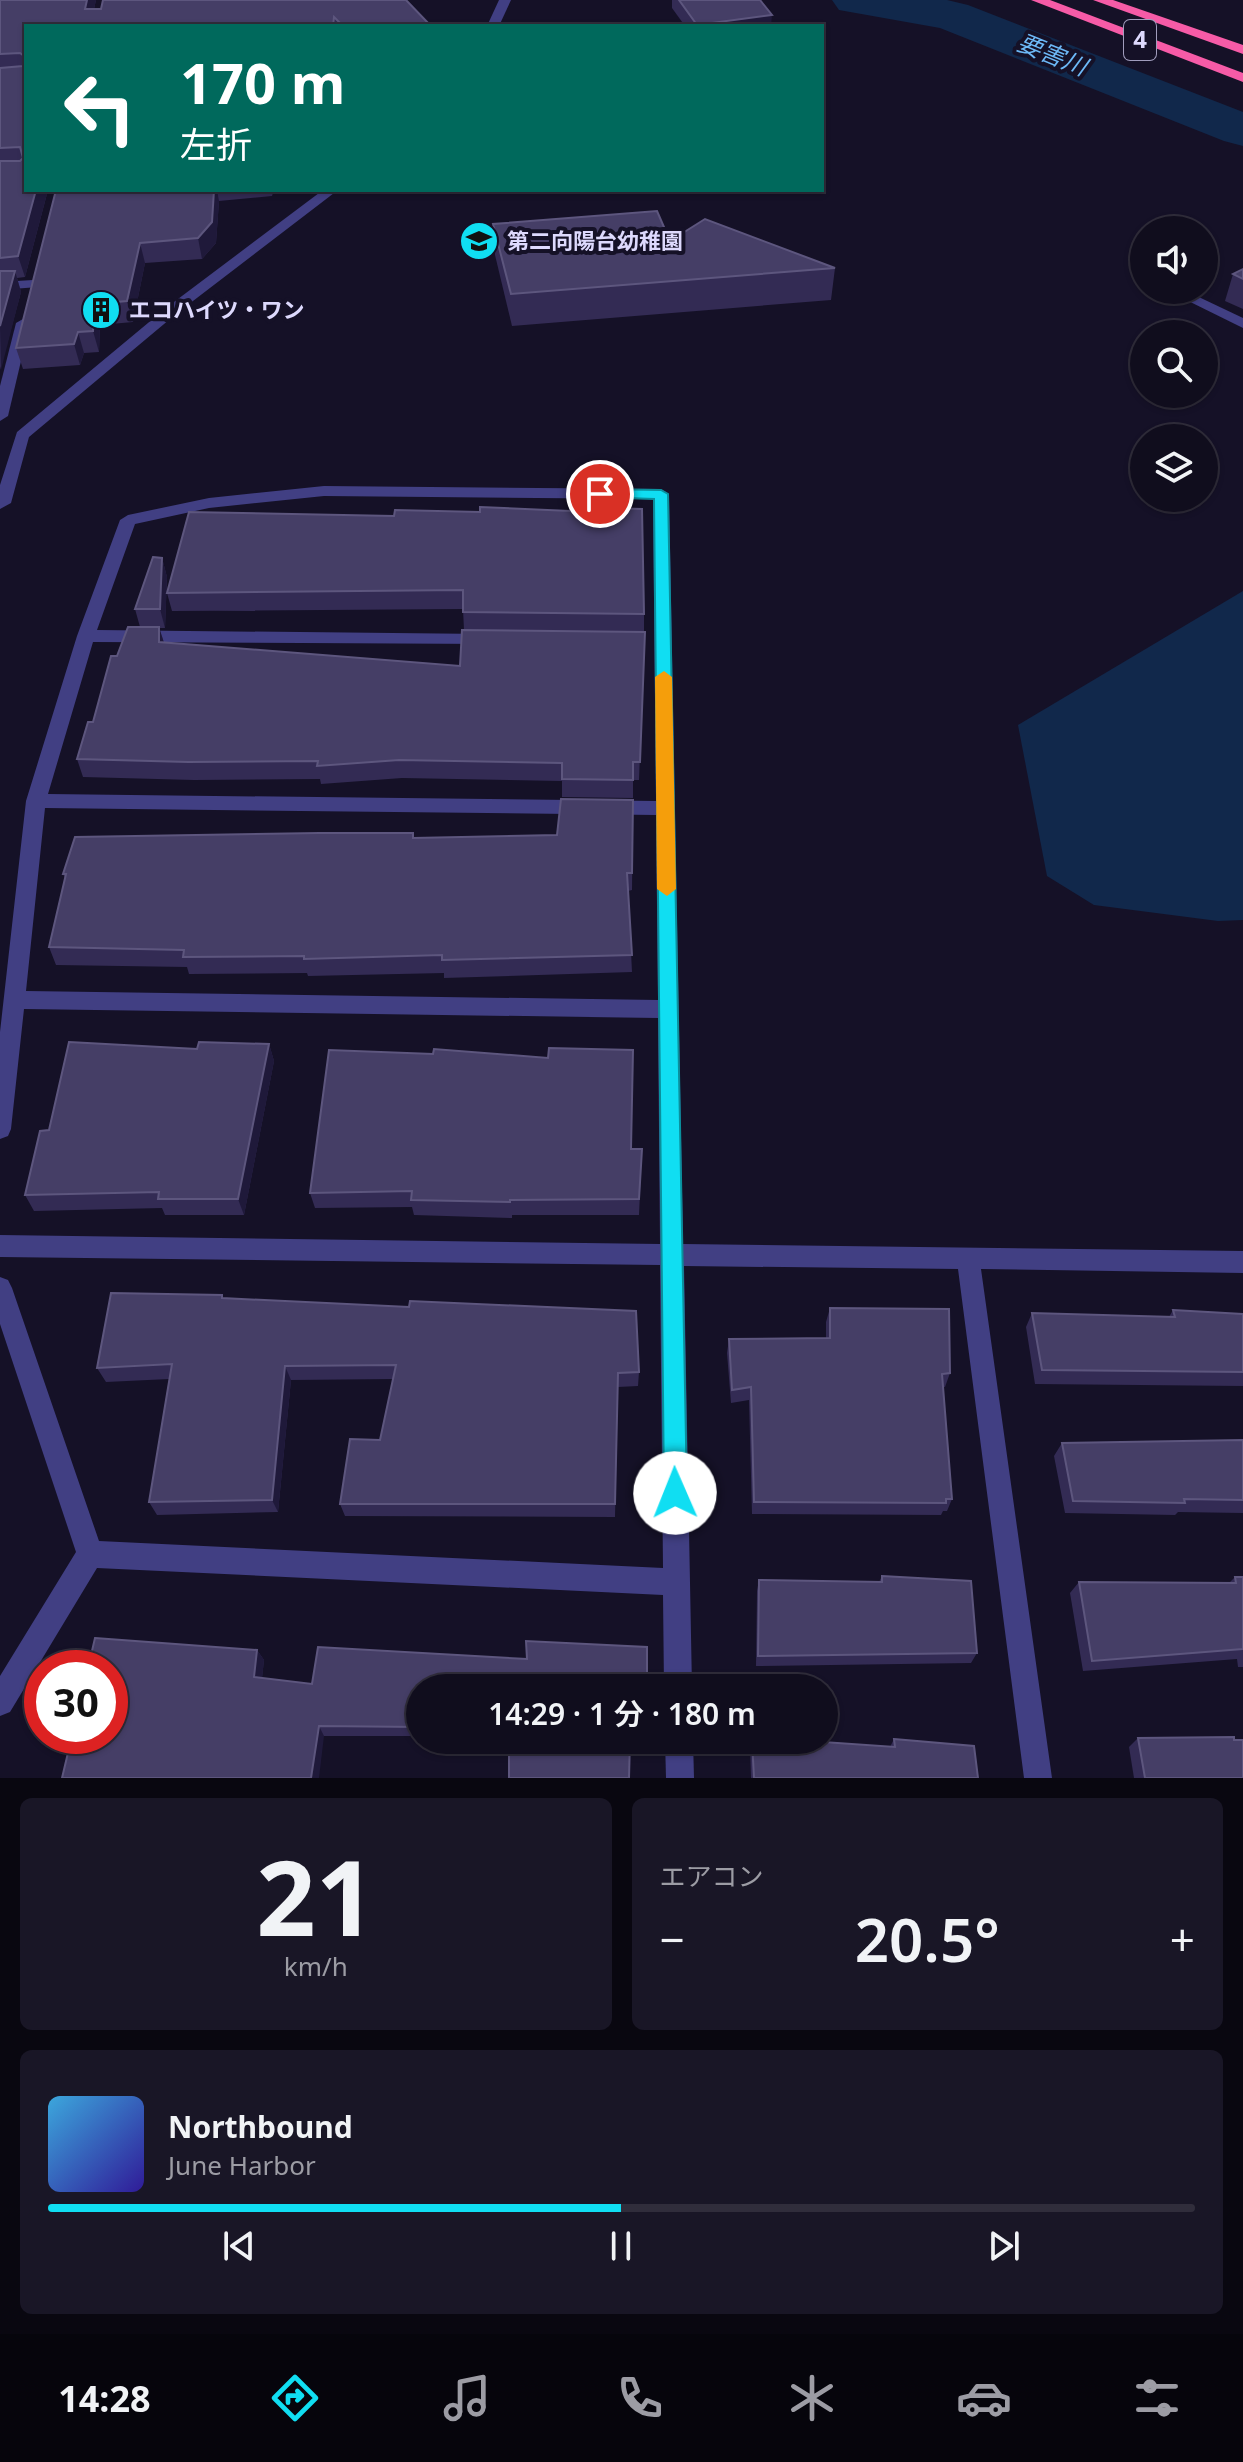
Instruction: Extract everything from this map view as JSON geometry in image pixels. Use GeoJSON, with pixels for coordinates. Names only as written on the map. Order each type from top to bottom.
{"type":"FeatureCollection","features":[{"type":"Feature","properties":{"kind":"highway","name":"4"},"geometry":{"type":"LineString","coordinates":[[1038,0],[1243,78]]}},
{"type":"Feature","properties":{"kind":"highway","name":"4"},"geometry":{"type":"LineString","coordinates":[[1100,0],[1243,50]]}},
{"type":"Feature","properties":{"kind":"street"},"geometry":{"type":"LineString","coordinates":[[494,24],[505,0]]}},
{"type":"Feature","properties":{"kind":"street"},"geometry":{"type":"LineString","coordinates":[[1,508],[22,435],[171,311],[328,192]]}},
{"type":"Feature","properties":{"kind":"street"},"geometry":{"type":"LineString","coordinates":[[0,286],[31,292],[0,416]]}},
{"type":"Feature","properties":{"kind":"street"},"geometry":{"type":"LineString","coordinates":[[1202,304],[1243,324]]}},
{"type":"Feature","properties":{"kind":"street"},"geometry":{"type":"LineString","coordinates":[[0,423],[22,435]]}},
{"type":"Feature","properties":{"kind":"street"},"geometry":{"type":"LineString","coordinates":[[0,1129],[36,801],[86,636],[128,520],[209,503],[324,491],[661,494],[655,642],[665,808],[678,1674]]}},
{"type":"Feature","properties":{"kind":"street"},"geometry":{"type":"LineString","coordinates":[[86,636],[507,640]]}},
{"type":"Feature","properties":{"kind":"street"},"geometry":{"type":"LineString","coordinates":[[36,801],[665,808]]}},
{"type":"Feature","properties":{"kind":"street"},"geometry":{"type":"LineString","coordinates":[[16,1000],[668,1009]]}},
{"type":"Feature","properties":{"kind":"street"},"geometry":{"type":"LineString","coordinates":[[0,1246],[1243,1262]]}},
{"type":"Feature","properties":{"kind":"street"},"geometry":{"type":"LineString","coordinates":[[968,1258],[1038,1778]]}},
{"type":"Feature","properties":{"kind":"street"},"geometry":{"type":"LineString","coordinates":[[0,1288],[90,1554],[0,1702]]}},
{"type":"Feature","properties":{"kind":"street"},"geometry":{"type":"LineString","coordinates":[[90,1554],[677,1582]]}},
{"type":"Feature","properties":{"kind":"street"},"geometry":{"type":"LineString","coordinates":[[679,1754],[680,1778]]}},
{"type":"Feature","properties":{"kind":"water"},"geometry":{"type":"Polygon","coordinates":[[[1243,591],[1243,920],[1218,921],[1094,905],[1047,876],[1018,725],[1243,591]]]}},
{"type":"Feature","properties":{"kind":"building"},"geometry":{"type":"Polygon","coordinates":[[[0,0],[87,0],[85,9],[101,9],[103,0],[406,0],[429,24],[341,24],[334,17],[333,24],[24,24],[24,56],[20,53],[0,54],[0,0]]]}},
{"type":"Feature","properties":{"kind":"building"},"geometry":{"type":"Polygon","coordinates":[[[679,0],[760,0],[772,15],[704,24],[696,24],[679,0]]]}},
{"type":"Feature","properties":{"kind":"building"},"geometry":{"type":"Polygon","coordinates":[[[24,56],[24,192],[35,192],[18,256],[0,258],[0,161],[20,161],[23,158],[20,147],[0,148],[0,68],[23,66],[24,56]]]}},
{"type":"Feature","properties":{"kind":"building"},"geometry":{"type":"Polygon","coordinates":[[[55,192],[214,192],[212,222],[198,238],[140,243],[127,301],[94,304],[93,331],[78,332],[74,344],[16,348],[55,192]]]}},
{"type":"Feature","properties":{"kind":"building"},"geometry":{"type":"Polygon","coordinates":[[[657,211],[670,241],[705,219],[835,268],[511,294],[493,224],[657,211]]]}},
{"type":"Feature","properties":{"kind":"building"},"geometry":{"type":"Polygon","coordinates":[[[1243,269],[1243,279],[1233,274],[1243,269]]]}},
{"type":"Feature","properties":{"kind":"building"},"geometry":{"type":"Polygon","coordinates":[[[0,271],[15,271],[0,326],[0,271]]]}},
{"type":"Feature","properties":{"kind":"building"},"geometry":{"type":"Polygon","coordinates":[[[480,507],[570,511],[570,507],[642,509],[644,614],[463,612],[463,590],[167,593],[189,512],[394,516],[395,510],[480,512],[480,507]]]}},
{"type":"Feature","properties":{"kind":"building"},"geometry":{"type":"Polygon","coordinates":[[[153,557],[162,558],[160,609],[135,609],[153,557]]]}},
{"type":"Feature","properties":{"kind":"building"},"geometry":{"type":"Polygon","coordinates":[[[128,627],[159,627],[159,642],[460,666],[462,630],[645,632],[640,762],[633,762],[633,780],[562,779],[562,763],[399,760],[317,766],[318,761],[77,759],[88,722],[93,722],[111,656],[117,656],[128,627]]]}},
{"type":"Feature","properties":{"kind":"building"},"geometry":{"type":"Polygon","coordinates":[[[561,799],[633,800],[632,873],[627,873],[632,955],[442,960],[442,955],[304,959],[304,956],[183,957],[184,950],[49,947],[66,874],[63,874],[75,837],[319,833],[413,833],[413,838],[557,835],[561,799]]]}},
{"type":"Feature","properties":{"kind":"building"},"geometry":{"type":"Polygon","coordinates":[[[69,1042],[197,1049],[199,1042],[269,1044],[238,1199],[158,1199],[159,1192],[25,1195],[40,1131],[49,1130],[69,1042]]]}},
{"type":"Feature","properties":{"kind":"building"},"geometry":{"type":"Polygon","coordinates":[[[549,1048],[633,1050],[631,1149],[642,1149],[639,1199],[510,1202],[411,1200],[412,1191],[310,1193],[329,1050],[433,1054],[434,1049],[548,1058],[549,1048]]]}},
{"type":"Feature","properties":{"kind":"building"},"geometry":{"type":"Polygon","coordinates":[[[111,1293],[222,1295],[222,1298],[409,1307],[410,1301],[636,1311],[639,1372],[618,1373],[615,1504],[340,1504],[350,1439],[380,1440],[396,1365],[285,1366],[272,1500],[149,1502],[172,1364],[97,1368],[111,1293]]]}},
{"type":"Feature","properties":{"kind":"building"},"geometry":{"type":"Polygon","coordinates":[[[830,1308],[949,1309],[950,1373],[942,1374],[952,1499],[946,1499],[946,1503],[754,1502],[751,1387],[732,1390],[729,1339],[830,1338],[830,1308]]]}},
{"type":"Feature","properties":{"kind":"building"},"geometry":{"type":"Polygon","coordinates":[[[1173,1310],[1243,1314],[1243,1372],[1042,1370],[1032,1313],[1175,1317],[1173,1310]]]}},
{"type":"Feature","properties":{"kind":"building"},"geometry":{"type":"Polygon","coordinates":[[[1243,1440],[1243,1500],[1184,1499],[1185,1503],[1073,1501],[1062,1443],[1243,1440]]]}},
{"type":"Feature","properties":{"kind":"building"},"geometry":{"type":"Polygon","coordinates":[[[882,1576],[971,1581],[977,1653],[758,1656],[759,1580],[882,1582],[882,1576]]]}},
{"type":"Feature","properties":{"kind":"building"},"geometry":{"type":"Polygon","coordinates":[[[1235,1577],[1243,1577],[1243,1649],[1092,1661],[1079,1582],[1236,1583],[1235,1577]]]}},
{"type":"Feature","properties":{"kind":"building"},"geometry":{"type":"Polygon","coordinates":[[[95,1638],[257,1650],[254,1677],[312,1684],[318,1647],[527,1659],[526,1641],[647,1647],[647,1674],[406,1674],[406,1727],[319,1726],[311,1778],[62,1778],[68,1754],[128,1754],[128,1650],[92,1650],[95,1638]]]}},
{"type":"Feature","properties":{"kind":"building"},"geometry":{"type":"Polygon","coordinates":[[[1234,1737],[1234,1740],[1243,1740],[1243,1778],[1145,1778],[1138,1738],[1234,1737]]]}},
{"type":"Feature","properties":{"kind":"building"},"geometry":{"type":"Polygon","coordinates":[[[894,1739],[974,1746],[978,1778],[754,1778],[753,1754],[838,1754],[838,1743],[895,1747],[894,1739]]]}},
{"type":"Feature","properties":{"kind":"building"},"geometry":{"type":"Polygon","coordinates":[[[509,1754],[630,1754],[629,1778],[509,1778],[509,1754]]]}},
{"type":"Feature","properties":{"kind":"waterway","name":"要害川"},"geometry":{"type":"LineString","coordinates":[[856,0],[951,15],[1243,130]]}},
{"type":"Feature","properties":{"kind":"slow traffic"},"geometry":{"type":"LineString","coordinates":[[664,677],[667,889]]}},
{"type":"Feature","properties":{"kind":"place","name":"第二向陽台幼稚園"},"geometry":{"type":"Point","coordinates":[479,241]}},
{"type":"Feature","properties":{"kind":"place","name":"エコハイツ・ワン"},"geometry":{"type":"Point","coordinates":[101,310]}},
{"type":"Feature","properties":{"kind":"route"},"geometry":{"type":"LineString","coordinates":[[600,494],[661,494],[675,1493]]}}]}
